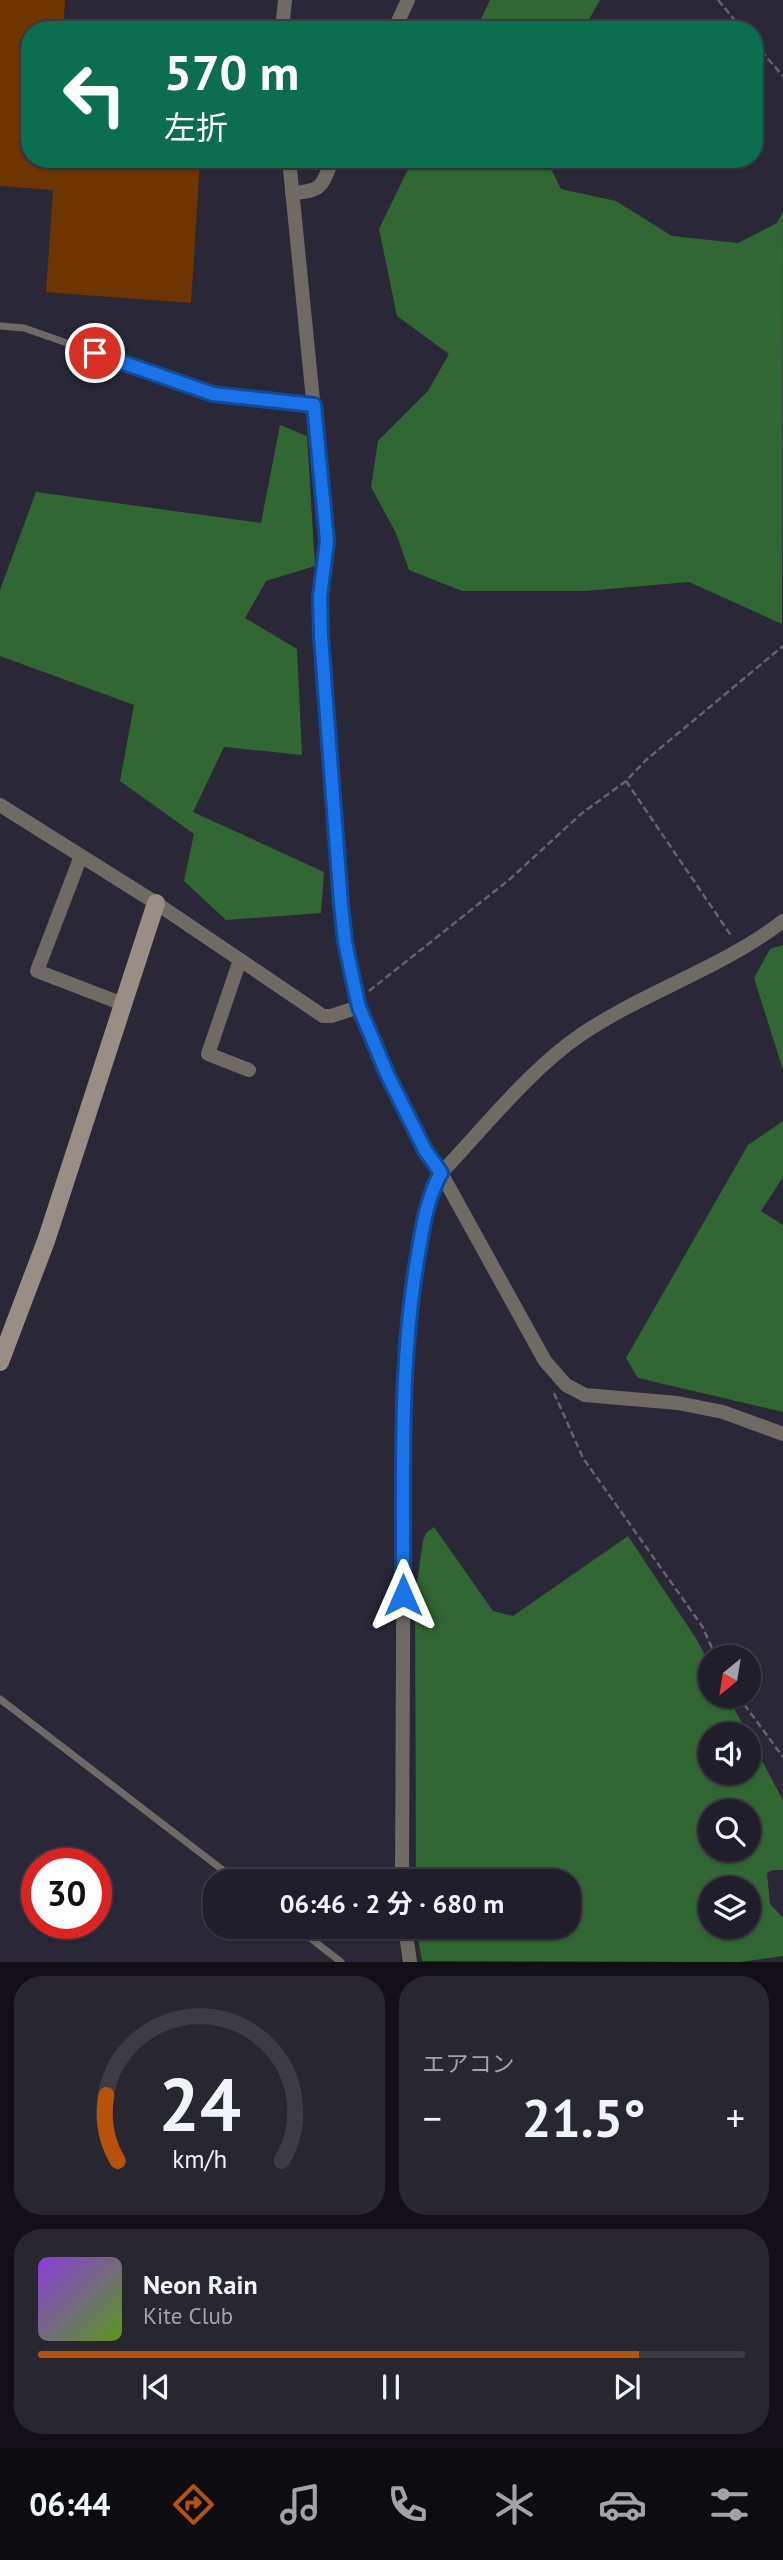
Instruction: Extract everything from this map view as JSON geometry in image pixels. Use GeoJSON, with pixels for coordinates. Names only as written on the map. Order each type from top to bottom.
{"type":"FeatureCollection","features":[{"type":"Feature","properties":{"kind":"street"},"geometry":{"type":"LineString","coordinates":[[283,21],[285,0]]}},
{"type":"Feature","properties":{"kind":"street"},"geometry":{"type":"LineString","coordinates":[[398,21],[408,0]]}},
{"type":"Feature","properties":{"kind":"street"},"geometry":{"type":"LineString","coordinates":[[290,168],[327,541],[320,597],[321,636],[344,931],[358,1003],[410,1121],[545,1361],[566,1385],[586,1395],[678,1403],[723,1412],[783,1434]]}},
{"type":"Feature","properties":{"kind":"street"},"geometry":{"type":"LineString","coordinates":[[292,193],[314,191],[322,184],[329,168]]}},
{"type":"Feature","properties":{"kind":"street"},"geometry":{"type":"LineString","coordinates":[[0,806],[156,903],[323,1016],[358,1003]]}},
{"type":"Feature","properties":{"kind":"street"},"geometry":{"type":"LineString","coordinates":[[81,856],[37,971],[123,1004]]}},
{"type":"Feature","properties":{"kind":"street"},"geometry":{"type":"LineString","coordinates":[[0,1362],[46,1241],[156,903]]}},
{"type":"Feature","properties":{"kind":"street"},"geometry":{"type":"LineString","coordinates":[[401,1869],[407,1354],[411,1301],[420,1242],[436,1182],[441,1173],[534,1074],[580,1035],[740,948],[783,921]]}},
{"type":"Feature","properties":{"kind":"street"},"geometry":{"type":"LineString","coordinates":[[240,960],[208,1054],[249,1070]]}},
{"type":"Feature","properties":{"kind":"street"},"geometry":{"type":"LineString","coordinates":[[407,1939],[410,1962]]}},
{"type":"Feature","properties":{"kind":"lane"},"geometry":{"type":"LineString","coordinates":[[0,326],[24,328],[213,394],[314,405]]}},
{"type":"Feature","properties":{"kind":"lane"},"geometry":{"type":"LineString","coordinates":[[0,1699],[221,1869]]}},
{"type":"Feature","properties":{"kind":"lane"},"geometry":{"type":"LineString","coordinates":[[311,1939],[341,1962]]}},
{"type":"Feature","properties":{"kind":"path"},"geometry":{"type":"LineString","coordinates":[[718,0],[736,21]]}},
{"type":"Feature","properties":{"kind":"path"},"geometry":{"type":"LineString","coordinates":[[763,53],[783,76]]}},
{"type":"Feature","properties":{"kind":"path"},"geometry":{"type":"LineString","coordinates":[[358,1003],[368,992],[510,879],[581,814],[625,781],[646,760],[783,646]]}},
{"type":"Feature","properties":{"kind":"path"},"geometry":{"type":"LineString","coordinates":[[625,781],[740,948]]}},
{"type":"Feature","properties":{"kind":"path"},"geometry":{"type":"LineString","coordinates":[[552,1369],[553,1392],[583,1458],[702,1626],[711,1645]]}},
{"type":"Feature","properties":{"kind":"path"},"geometry":{"type":"LineString","coordinates":[[747,1708],[783,1757]]}},
{"type":"Feature","properties":{"kind":"green space"},"geometry":{"type":"Polygon","coordinates":[[[490,0],[600,0],[588,21],[480,21],[490,0]]]}},
{"type":"Feature","properties":{"kind":"green space"},"geometry":{"type":"Polygon","coordinates":[[[409,168],[550,168],[561,189],[616,201],[672,236],[738,243],[777,223],[783,212],[782,624],[689,582],[585,591],[462,591],[409,570],[396,533],[371,487],[378,441],[428,391],[449,354],[397,316],[379,229],[409,168]]]}},
{"type":"Feature","properties":{"kind":"green space"},"geometry":{"type":"Polygon","coordinates":[[[280,425],[307,436],[315,566],[266,581],[245,618],[297,649],[302,755],[224,747],[193,812],[324,872],[321,913],[226,920],[184,881],[194,834],[120,781],[134,705],[0,656],[0,590],[36,492],[261,523],[280,425]]]}},
{"type":"Feature","properties":{"kind":"green space"},"geometry":{"type":"Polygon","coordinates":[[[783,945],[783,1070],[754,978],[770,949],[783,945]]]}},
{"type":"Feature","properties":{"kind":"green space"},"geometry":{"type":"Polygon","coordinates":[[[783,1121],[783,1177],[761,1211],[783,1225],[783,1412],[638,1378],[626,1358],[748,1145],[783,1121]]]}},
{"type":"Feature","properties":{"kind":"green space"},"geometry":{"type":"Polygon","coordinates":[[[434,1527],[493,1611],[513,1616],[628,1536],[700,1645],[698,1708],[734,1708],[741,1722],[698,1722],[698,1785],[761,1785],[761,1759],[783,1800],[783,1870],[767,1873],[770,1904],[783,1918],[783,1956],[740,1962],[422,1961],[418,1939],[581,1939],[581,1869],[416,1869],[415,1597],[426,1533],[434,1527]]]}},
{"type":"Feature","properties":{"kind":"building"},"geometry":{"type":"Polygon","coordinates":[[[0,0],[65,0],[64,21],[21,21],[21,168],[199,168],[191,303],[46,292],[53,190],[0,186],[0,0]]]}},
{"type":"Feature","properties":{"kind":"route"},"geometry":{"type":"LineString","coordinates":[[95,353],[213,394],[314,405],[327,541],[327,558],[320,597],[321,636],[345,942],[359,1007],[369,1032],[410,1121],[441,1173],[422,1229],[411,1301],[404,1424],[403,1595]]}}]}
